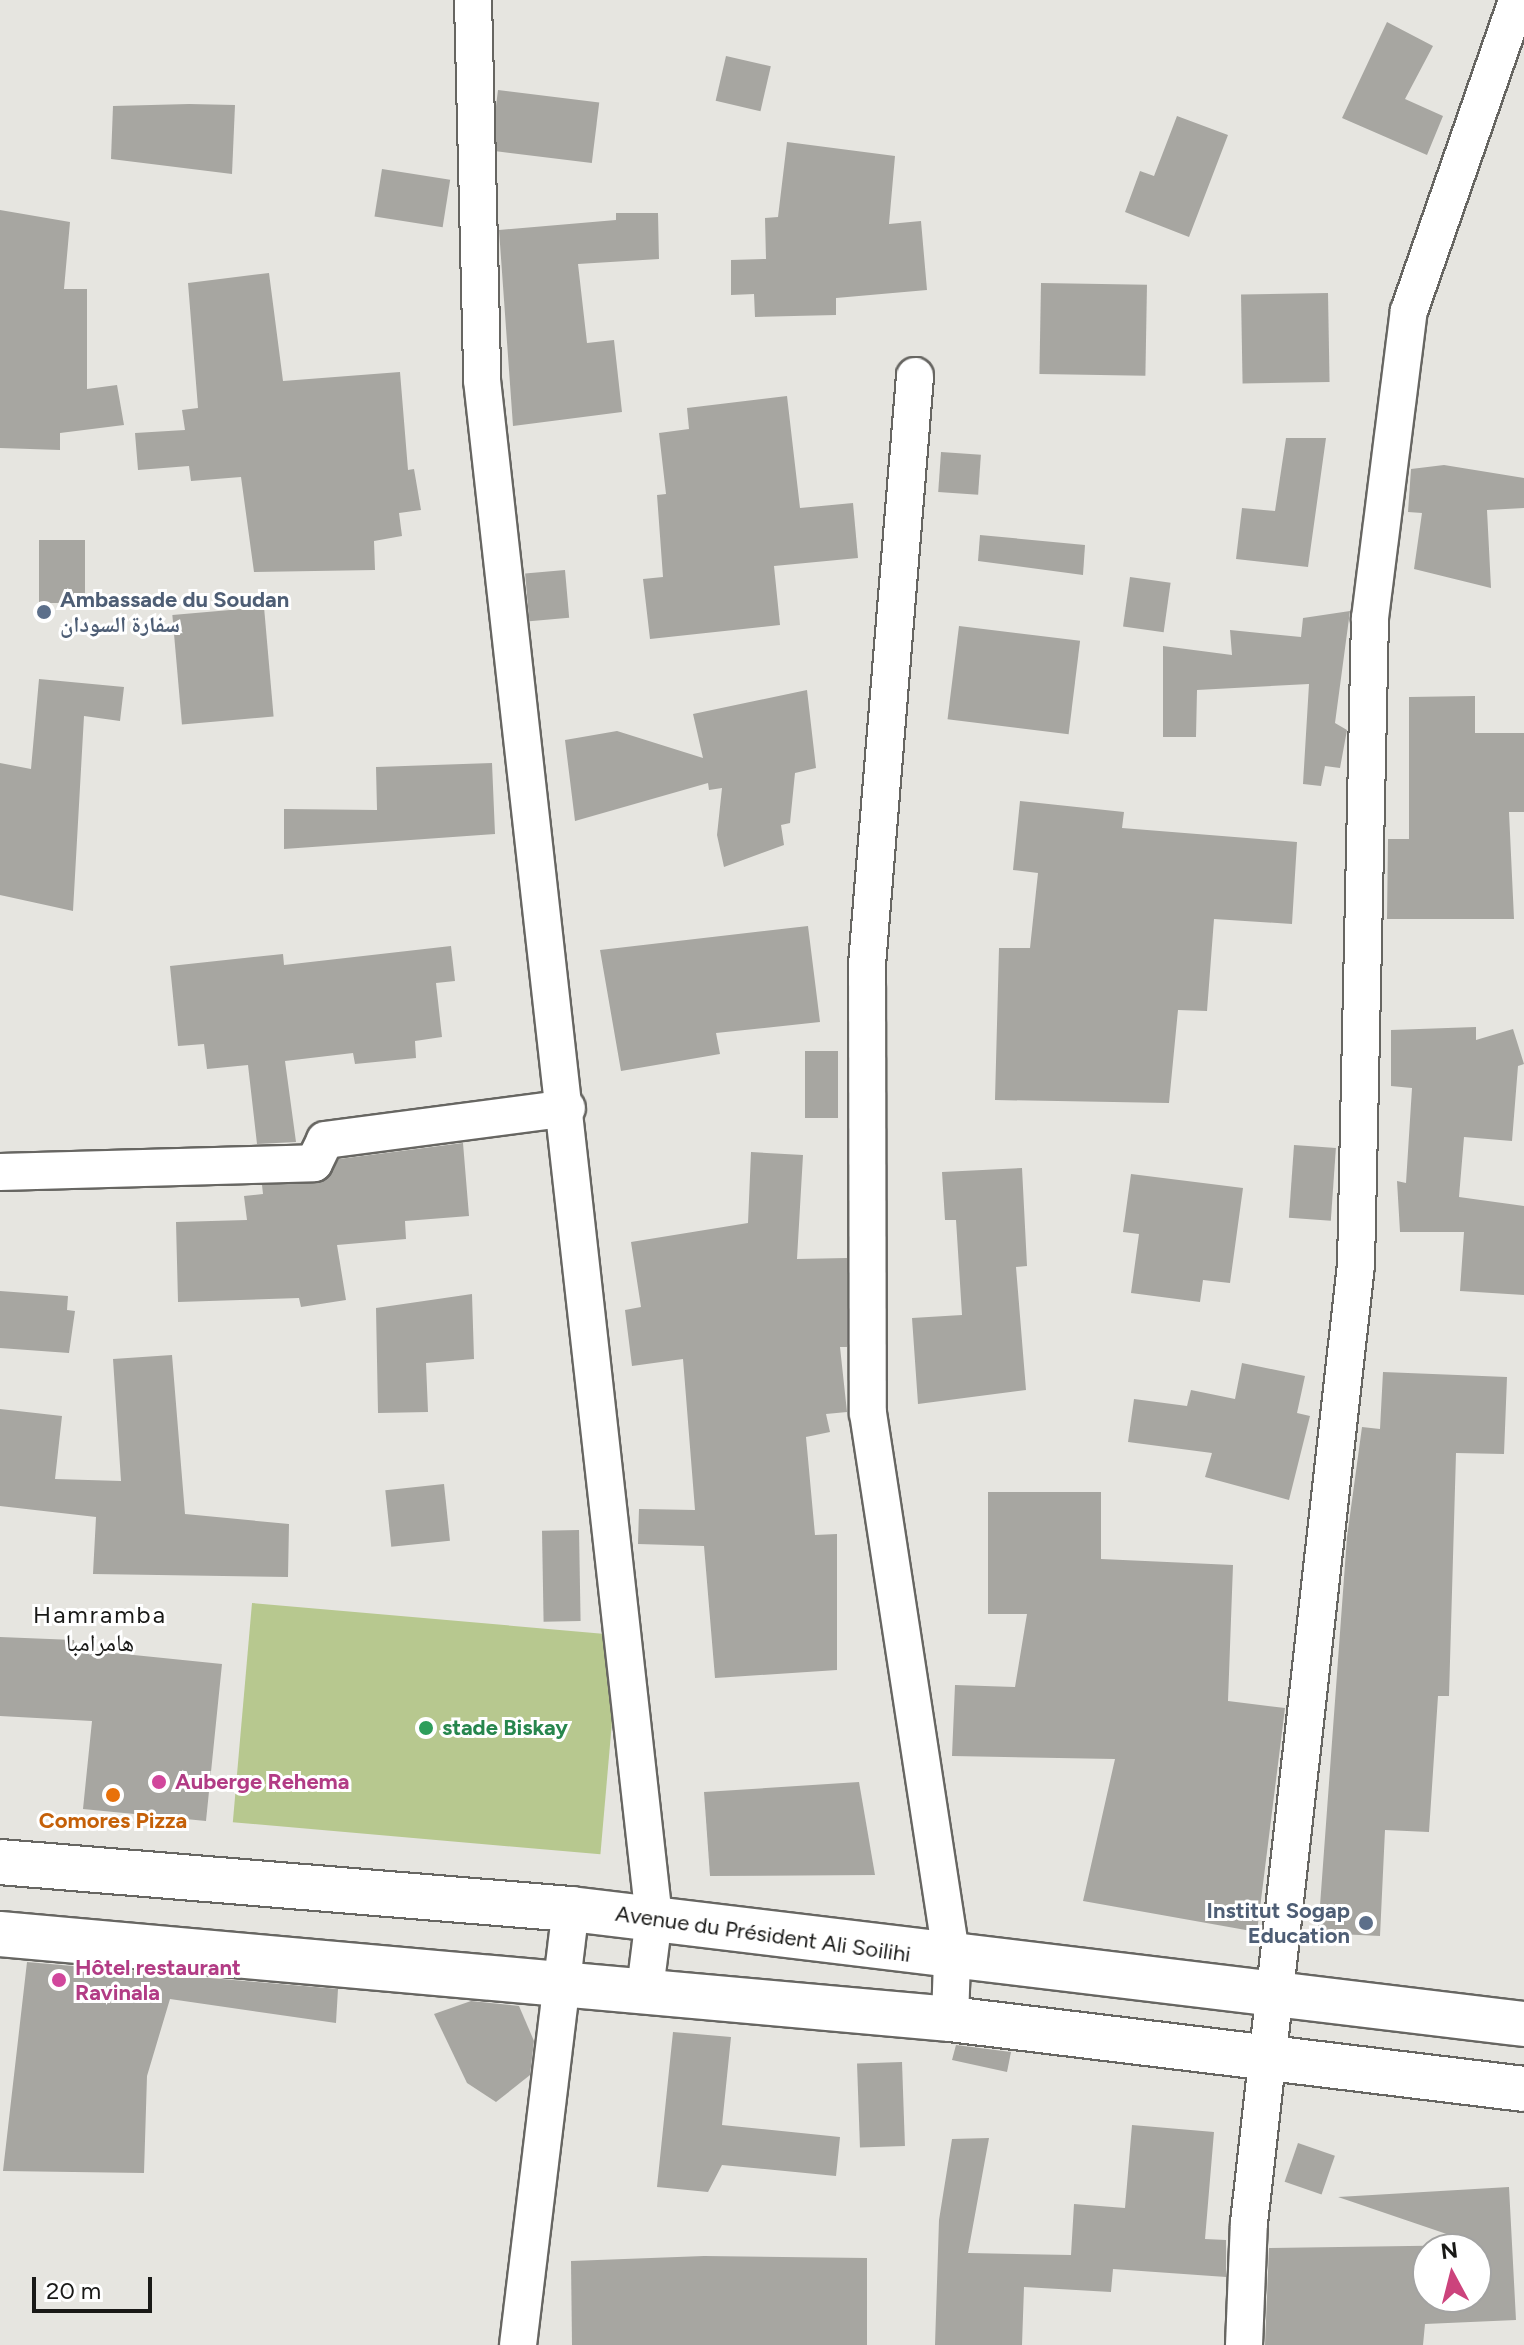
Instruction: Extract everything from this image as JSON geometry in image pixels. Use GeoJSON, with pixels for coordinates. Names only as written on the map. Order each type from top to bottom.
{"type":"FeatureCollection","features":[{"type":"Feature","properties":{"kind":"street"},"geometry":{"type":"LineString","coordinates":[[473,0],[482,380],[567,1108],[654,1918],[645,1989]]}},
{"type":"Feature","properties":{"kind":"street"},"geometry":{"type":"LineString","coordinates":[[1244,2345],[1249,2223],[1356,1265],[1372,603],[1409,311],[1517,0]]}},
{"type":"Feature","properties":{"kind":"street"},"geometry":{"type":"LineString","coordinates":[[915,376],[867,965],[868,1413],[952,1960],[950,2019]]}},
{"type":"Feature","properties":{"kind":"street"},"geometry":{"type":"LineString","coordinates":[[0,1172],[314,1163],[325,1140],[567,1108]]}},
{"type":"Feature","properties":{"kind":"street","name":"Avenue du Président Ali Soilihi"},"geometry":{"type":"LineString","coordinates":[[0,1862],[571,1909],[952,1960],[1524,2024]]}},
{"type":"Feature","properties":{"kind":"street"},"geometry":{"type":"LineString","coordinates":[[518,2345],[559,1982],[571,1909]]}},
{"type":"Feature","properties":{"kind":"street"},"geometry":{"type":"LineString","coordinates":[[0,1934],[645,1989],[950,2019],[1524,2089]]}},
{"type":"Feature","properties":{"kind":"green space","name":"stade Biskay"},"geometry":{"type":"Polygon","coordinates":[[[252,1603],[620,1635],[600,1854],[233,1822],[252,1603]]]}},
{"type":"Feature","properties":{"kind":"building"},"geometry":{"type":"Polygon","coordinates":[[[1387,22],[1433,46],[1405,99],[1443,116],[1427,155],[1342,118],[1387,22]]]}},
{"type":"Feature","properties":{"kind":"building"},"geometry":{"type":"Polygon","coordinates":[[[726,56],[771,66],[760,111],[716,101],[726,56]]]}},
{"type":"Feature","properties":{"kind":"building"},"geometry":{"type":"Polygon","coordinates":[[[498,90],[599,102],[592,163],[491,151],[498,90]]]}},
{"type":"Feature","properties":{"kind":"building"},"geometry":{"type":"Polygon","coordinates":[[[235,105],[232,174],[111,159],[113,106],[235,105]]]}},
{"type":"Feature","properties":{"kind":"building"},"geometry":{"type":"Polygon","coordinates":[[[1177,116],[1228,135],[1189,237],[1125,212],[1140,171],[1154,176],[1177,116]]]}},
{"type":"Feature","properties":{"kind":"building"},"geometry":{"type":"Polygon","coordinates":[[[787,142],[895,156],[889,224],[921,221],[927,290],[836,298],[836,315],[755,317],[754,294],[731,295],[731,260],[766,259],[765,218],[778,217],[787,142]]]}},
{"type":"Feature","properties":{"kind":"building"},"geometry":{"type":"Polygon","coordinates":[[[382,169],[450,180],[443,227],[374,216],[382,169]]]}},
{"type":"Feature","properties":{"kind":"building"},"geometry":{"type":"Polygon","coordinates":[[[0,210],[70,222],[64,289],[87,289],[87,389],[117,385],[124,425],[60,433],[60,450],[0,448],[0,210]]]}},
{"type":"Feature","properties":{"kind":"building"},"geometry":{"type":"Polygon","coordinates":[[[616,213],[658,213],[659,259],[578,264],[587,343],[614,340],[622,412],[513,426],[499,230],[616,220],[616,213]]]}},
{"type":"Feature","properties":{"kind":"building"},"geometry":{"type":"Polygon","coordinates":[[[269,273],[283,381],[400,372],[408,470],[414,469],[421,510],[399,513],[402,536],[374,541],[375,570],[254,572],[241,477],[191,481],[189,466],[138,470],[135,433],[185,430],[182,410],[198,408],[188,283],[269,273]]]}},
{"type":"Feature","properties":{"kind":"building"},"geometry":{"type":"Polygon","coordinates":[[[1041,283],[1147,285],[1145,376],[1039,374],[1041,283]]]}},
{"type":"Feature","properties":{"kind":"building"},"geometry":{"type":"Polygon","coordinates":[[[1328,293],[1330,382],[1243,384],[1241,295],[1328,293]]]}},
{"type":"Feature","properties":{"kind":"building"},"geometry":{"type":"Polygon","coordinates":[[[787,396],[800,508],[853,503],[858,558],[774,566],[780,625],[650,639],[643,579],[663,577],[657,495],[666,494],[659,433],[689,429],[687,408],[787,396]]]}},
{"type":"Feature","properties":{"kind":"building"},"geometry":{"type":"Polygon","coordinates":[[[1286,438],[1326,438],[1308,567],[1236,559],[1242,508],[1275,511],[1286,438]]]}},
{"type":"Feature","properties":{"kind":"building"},"geometry":{"type":"Polygon","coordinates":[[[941,452],[981,455],[978,495],[938,492],[941,452]]]}},
{"type":"Feature","properties":{"kind":"building"},"geometry":{"type":"Polygon","coordinates":[[[1444,465],[1524,478],[1524,508],[1487,510],[1491,588],[1414,569],[1422,513],[1408,512],[1411,469],[1444,465]]]}},
{"type":"Feature","properties":{"kind":"building"},"geometry":{"type":"Polygon","coordinates":[[[980,535],[1085,545],[1083,575],[978,561],[980,535]]]}},
{"type":"Feature","properties":{"kind":"building"},"geometry":{"type":"Polygon","coordinates":[[[39,540],[85,540],[85,603],[39,603],[39,540]]]}},
{"type":"Feature","properties":{"kind":"building"},"geometry":{"type":"Polygon","coordinates":[[[565,570],[569,618],[529,621],[525,573],[565,570]]]}},
{"type":"Feature","properties":{"kind":"building"},"geometry":{"type":"Polygon","coordinates":[[[1130,577],[1171,583],[1164,632],[1123,627],[1130,577]]]}},
{"type":"Feature","properties":{"kind":"building"},"geometry":{"type":"Polygon","coordinates":[[[264,607],[274,717],[182,725],[172,615],[264,607]]]}},
{"type":"Feature","properties":{"kind":"building"},"geometry":{"type":"Polygon","coordinates":[[[1350,611],[1335,723],[1347,730],[1340,768],[1325,766],[1321,786],[1303,784],[1309,684],[1197,690],[1196,737],[1163,737],[1163,646],[1232,655],[1230,630],[1301,637],[1303,618],[1350,611]]]}},
{"type":"Feature","properties":{"kind":"building"},"geometry":{"type":"Polygon","coordinates":[[[959,626],[1080,641],[1069,734],[948,719],[959,626]]]}},
{"type":"Feature","properties":{"kind":"building"},"geometry":{"type":"Polygon","coordinates":[[[39,679],[124,687],[120,721],[84,716],[73,911],[0,895],[0,763],[31,769],[39,679]]]}},
{"type":"Feature","properties":{"kind":"building"},"geometry":{"type":"Polygon","coordinates":[[[807,690],[816,768],[795,773],[790,823],[781,825],[784,845],[724,867],[717,835],[722,788],[709,790],[708,783],[575,821],[565,740],[617,731],[703,758],[693,714],[807,690]]]}},
{"type":"Feature","properties":{"kind":"building"},"geometry":{"type":"Polygon","coordinates":[[[1475,696],[1475,733],[1524,733],[1524,812],[1509,812],[1514,919],[1387,919],[1388,839],[1409,839],[1409,697],[1475,696]]]}},
{"type":"Feature","properties":{"kind":"building"},"geometry":{"type":"Polygon","coordinates":[[[492,763],[495,834],[284,849],[284,809],[377,810],[376,767],[492,763]]]}},
{"type":"Feature","properties":{"kind":"building"},"geometry":{"type":"Polygon","coordinates":[[[1020,801],[1124,812],[1122,828],[1297,842],[1292,924],[1214,919],[1207,1011],[1178,1010],[1169,1103],[995,1100],[999,948],[1030,948],[1038,873],[1013,870],[1020,801]]]}},
{"type":"Feature","properties":{"kind":"building"},"geometry":{"type":"Polygon","coordinates":[[[808,926],[820,1022],[716,1033],[720,1054],[621,1071],[600,950],[808,926]]]}},
{"type":"Feature","properties":{"kind":"building"},"geometry":{"type":"Polygon","coordinates":[[[451,946],[455,981],[436,983],[442,1037],[415,1041],[416,1058],[355,1064],[353,1053],[285,1061],[296,1142],[257,1144],[248,1065],[207,1069],[204,1044],[178,1046],[170,966],[283,954],[284,965],[451,946]]]}},
{"type":"Feature","properties":{"kind":"building"},"geometry":{"type":"Polygon","coordinates":[[[1476,1027],[1476,1040],[1513,1029],[1524,1064],[1518,1066],[1512,1141],[1464,1137],[1459,1197],[1524,1206],[1524,1295],[1460,1291],[1464,1232],[1400,1232],[1397,1181],[1406,1183],[1412,1088],[1391,1086],[1391,1030],[1476,1027]]]}},
{"type":"Feature","properties":{"kind":"building"},"geometry":{"type":"Polygon","coordinates":[[[805,1051],[838,1051],[838,1118],[805,1118],[805,1051]]]}},
{"type":"Feature","properties":{"kind":"building"},"geometry":{"type":"Polygon","coordinates":[[[463,1143],[469,1216],[405,1221],[406,1239],[337,1245],[346,1300],[301,1307],[299,1298],[178,1302],[176,1222],[247,1220],[244,1196],[263,1194],[262,1185],[325,1181],[339,1159],[463,1143]]]}},
{"type":"Feature","properties":{"kind":"building"},"geometry":{"type":"Polygon","coordinates":[[[1294,1145],[1336,1148],[1331,1221],[1289,1218],[1294,1145]]]}},
{"type":"Feature","properties":{"kind":"building"},"geometry":{"type":"Polygon","coordinates":[[[751,1152],[803,1155],[797,1259],[847,1258],[847,1347],[840,1347],[847,1412],[826,1414],[830,1432],[806,1437],[815,1535],[837,1534],[837,1670],[715,1678],[704,1546],[638,1544],[639,1509],[695,1510],[683,1359],[632,1366],[625,1310],[641,1307],[631,1242],[748,1223],[751,1152]]]}},
{"type":"Feature","properties":{"kind":"building"},"geometry":{"type":"Polygon","coordinates":[[[1022,1168],[1027,1266],[1016,1267],[1026,1390],[918,1404],[912,1318],[962,1315],[956,1220],[945,1220],[942,1172],[1022,1168]]]}},
{"type":"Feature","properties":{"kind":"building"},"geometry":{"type":"Polygon","coordinates":[[[1131,1174],[1243,1188],[1230,1283],[1203,1280],[1200,1302],[1131,1293],[1139,1234],[1123,1232],[1131,1174]]]}},
{"type":"Feature","properties":{"kind":"building"},"geometry":{"type":"Polygon","coordinates":[[[0,1291],[68,1296],[67,1310],[75,1311],[69,1353],[0,1348],[0,1291]]]}},
{"type":"Feature","properties":{"kind":"building"},"geometry":{"type":"Polygon","coordinates":[[[472,1294],[474,1359],[426,1363],[428,1412],[378,1413],[376,1308],[472,1294]]]}},
{"type":"Feature","properties":{"kind":"building"},"geometry":{"type":"Polygon","coordinates":[[[172,1355],[185,1514],[289,1524],[288,1577],[93,1574],[96,1517],[0,1506],[0,1409],[62,1416],[55,1479],[121,1481],[113,1359],[172,1355]]]}},
{"type":"Feature","properties":{"kind":"building"},"geometry":{"type":"Polygon","coordinates":[[[1242,1363],[1305,1376],[1297,1413],[1310,1416],[1289,1500],[1205,1477],[1212,1453],[1128,1442],[1134,1399],[1187,1406],[1191,1390],[1235,1399],[1242,1363]]]}},
{"type":"Feature","properties":{"kind":"building"},"geometry":{"type":"Polygon","coordinates":[[[1383,1372],[1507,1377],[1504,1454],[1456,1453],[1449,1696],[1438,1696],[1429,1832],[1385,1830],[1380,1936],[1318,1933],[1347,1537],[1362,1427],[1380,1429],[1383,1372]]]}},
{"type":"Feature","properties":{"kind":"building"},"geometry":{"type":"Polygon","coordinates":[[[444,1484],[450,1541],[391,1547],[385,1490],[444,1484]]]}},
{"type":"Feature","properties":{"kind":"building"},"geometry":{"type":"Polygon","coordinates":[[[988,1492],[1101,1492],[1101,1559],[1233,1565],[1228,1701],[1285,1708],[1257,1932],[1083,1901],[1115,1759],[952,1756],[955,1685],[1015,1687],[1027,1614],[988,1614],[988,1492]]]}},
{"type":"Feature","properties":{"kind":"building"},"geometry":{"type":"Polygon","coordinates":[[[579,1530],[581,1621],[544,1622],[542,1531],[579,1530]]]}},
{"type":"Feature","properties":{"kind":"building"},"geometry":{"type":"Polygon","coordinates":[[[0,1637],[74,1640],[75,1649],[222,1664],[206,1821],[83,1809],[92,1721],[0,1716],[0,1637]]]}},
{"type":"Feature","properties":{"kind":"building"},"geometry":{"type":"Polygon","coordinates":[[[859,1782],[875,1875],[710,1876],[704,1792],[859,1782]]]}},
{"type":"Feature","properties":{"kind":"building"},"geometry":{"type":"Polygon","coordinates":[[[27,1962],[338,1989],[336,2023],[170,1999],[147,2076],[144,2173],[3,2171],[27,1962]]]}},
{"type":"Feature","properties":{"kind":"building"},"geometry":{"type":"Polygon","coordinates":[[[471,2001],[519,2006],[534,2041],[530,2075],[496,2102],[467,2083],[434,2014],[471,2001]]]}},
{"type":"Feature","properties":{"kind":"building"},"geometry":{"type":"Polygon","coordinates":[[[673,2032],[731,2037],[722,2125],[840,2137],[836,2176],[722,2165],[708,2192],[657,2187],[673,2032]]]}},
{"type":"Feature","properties":{"kind":"building"},"geometry":{"type":"Polygon","coordinates":[[[956,2045],[1011,2052],[1007,2072],[952,2060],[956,2045]]]}},
{"type":"Feature","properties":{"kind":"building"},"geometry":{"type":"Polygon","coordinates":[[[902,2062],[905,2146],[860,2148],[857,2064],[902,2062]]]}},
{"type":"Feature","properties":{"kind":"building"},"geometry":{"type":"Polygon","coordinates":[[[1132,2125],[1214,2132],[1205,2239],[1226,2240],[1226,2277],[1113,2269],[1111,2292],[1024,2287],[1022,2345],[935,2345],[939,2220],[952,2139],[989,2138],[968,2253],[1071,2255],[1074,2204],[1125,2208],[1132,2125]]]}},
{"type":"Feature","properties":{"kind":"building"},"geometry":{"type":"Polygon","coordinates":[[[1298,2143],[1335,2156],[1322,2194],[1285,2182],[1298,2143]]]}},
{"type":"Feature","properties":{"kind":"building"},"geometry":{"type":"Polygon","coordinates":[[[1509,2187],[1516,2320],[1425,2324],[1423,2345],[1265,2345],[1269,2248],[1412,2246],[1412,2313],[1492,2313],[1492,2233],[1444,2233],[1338,2197],[1509,2187]]]}},
{"type":"Feature","properties":{"kind":"building"},"geometry":{"type":"Polygon","coordinates":[[[704,2256],[867,2258],[867,2345],[572,2345],[571,2261],[704,2256]]]}},
{"type":"Feature","properties":{"kind":"place","name":"Ambassade du Soudan سفارة السودان"},"geometry":{"type":"Point","coordinates":[44,612]}},
{"type":"Feature","properties":{"kind":"place","name":"stade Biskay"},"geometry":{"type":"Point","coordinates":[426,1728]}},
{"type":"Feature","properties":{"kind":"place","name":"Auberge Rehema"},"geometry":{"type":"Point","coordinates":[159,1782]}},
{"type":"Feature","properties":{"kind":"place","name":"Comores Pizza"},"geometry":{"type":"Point","coordinates":[113,1795]}},
{"type":"Feature","properties":{"kind":"place","name":"Institut Sogap Education"},"geometry":{"type":"Point","coordinates":[1366,1923]}},
{"type":"Feature","properties":{"kind":"place","name":"Hôtel restaurant Ravinala"},"geometry":{"type":"Point","coordinates":[59,1980]}},
{"type":"Feature","properties":{"kind":"district","name":"Hamramba هامرامبا"},"geometry":{"type":"Point","coordinates":[100,1629]}}]}
